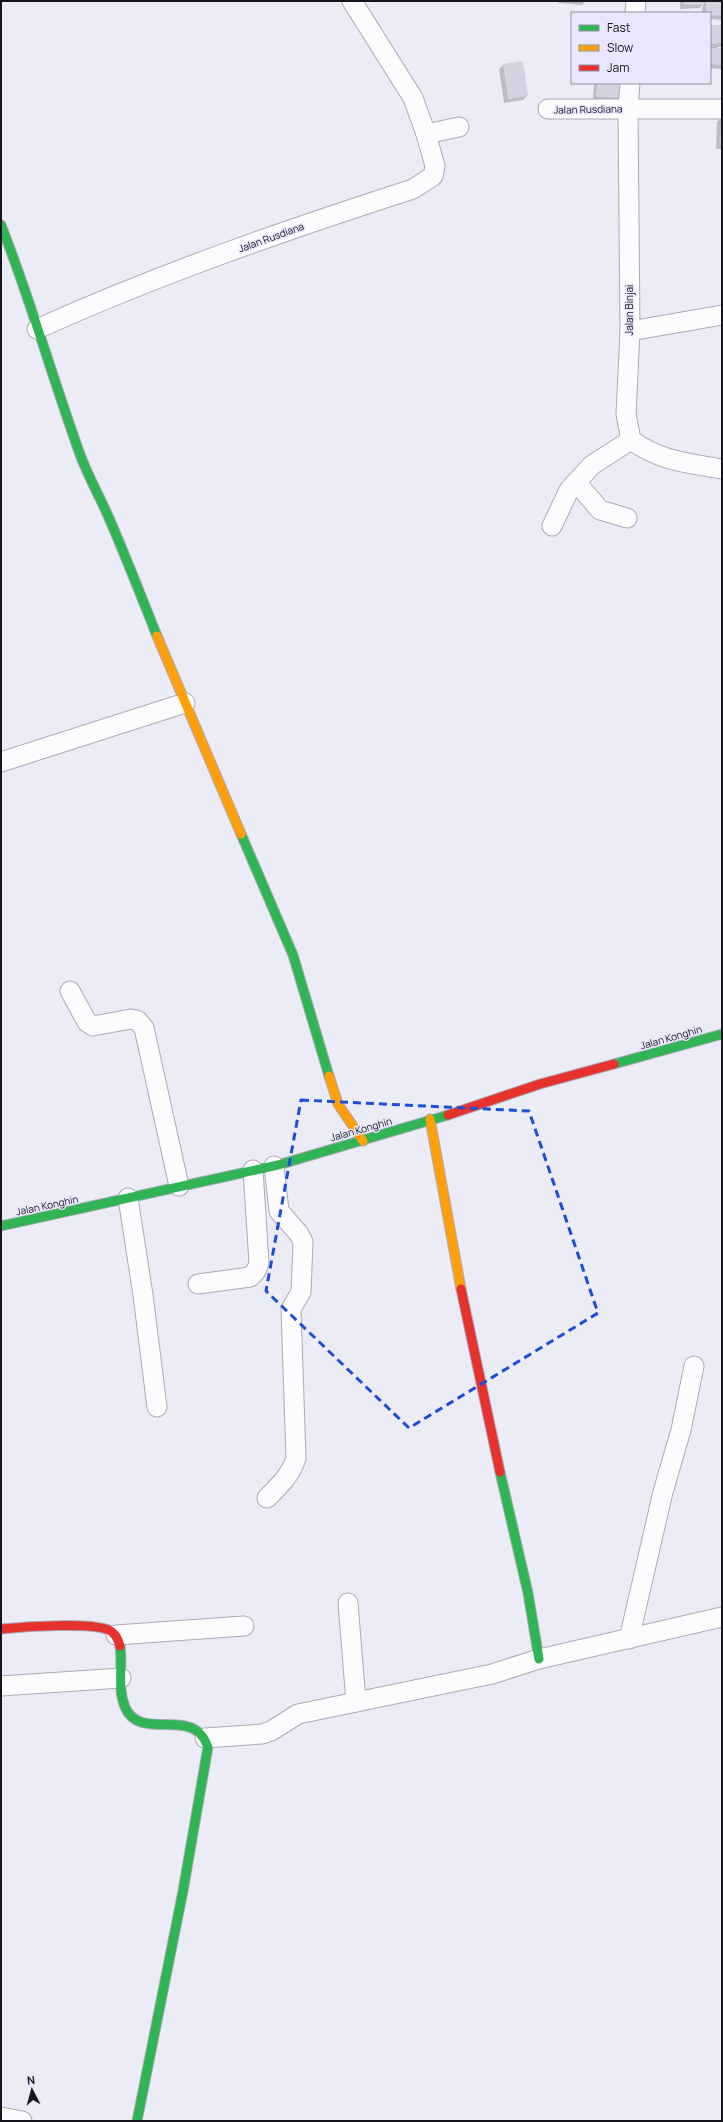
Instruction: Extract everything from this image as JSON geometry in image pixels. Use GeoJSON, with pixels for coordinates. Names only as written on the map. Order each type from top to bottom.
{"type":"FeatureCollection","features":[{"type":"Feature","properties":{"kind":"street","name":"Jalan Rusdiana"},"geometry":{"type":"LineString","coordinates":[[37,329],[140,286],[248,245],[413,189],[433,176],[435,166],[426,134],[413,98],[352,1]]}},
{"type":"Feature","properties":{"kind":"street"},"geometry":{"type":"LineString","coordinates":[[635,12],[636,1]]}},
{"type":"Feature","properties":{"kind":"street","name":"Jalan Binjai"},"geometry":{"type":"LineString","coordinates":[[630,84],[628,108],[630,331],[626,414],[631,440]]}},
{"type":"Feature","properties":{"kind":"street","name":"Jalan Rusdiana"},"geometry":{"type":"LineString","coordinates":[[548,109],[722,109]]}},
{"type":"Feature","properties":{"kind":"street"},"geometry":{"type":"LineString","coordinates":[[426,134],[459,127]]}},
{"type":"Feature","properties":{"kind":"street"},"geometry":{"type":"LineString","coordinates":[[1,225],[22,278],[37,329],[49,358],[61,399],[82,459],[109,517],[185,703],[292,955],[338,1104],[363,1141]]}},
{"type":"Feature","properties":{"kind":"street"},"geometry":{"type":"LineString","coordinates":[[630,331],[722,315]]}},
{"type":"Feature","properties":{"kind":"street"},"geometry":{"type":"LineString","coordinates":[[552,526],[569,490],[576,482],[592,465],[631,440],[646,450],[667,459],[722,469]]}},
{"type":"Feature","properties":{"kind":"street"},"geometry":{"type":"LineString","coordinates":[[576,482],[600,510],[627,518]]}},
{"type":"Feature","properties":{"kind":"street"},"geometry":{"type":"LineString","coordinates":[[1,762],[185,703]]}},
{"type":"Feature","properties":{"kind":"street"},"geometry":{"type":"LineString","coordinates":[[70,991],[87,1022],[93,1026],[131,1019],[137,1020],[144,1028],[180,1186]]}},
{"type":"Feature","properties":{"kind":"street","name":"Jalan Konghin"},"geometry":{"type":"LineString","coordinates":[[1,1226],[274,1166],[319,1151],[363,1141],[430,1119],[481,1105],[540,1084],[722,1034]]}},
{"type":"Feature","properties":{"kind":"street"},"geometry":{"type":"LineString","coordinates":[[430,1119],[448,1226],[474,1355],[526,1586],[539,1659]]}},
{"type":"Feature","properties":{"kind":"street"},"geometry":{"type":"LineString","coordinates":[[267,1498],[285,1480],[296,1458],[290,1309],[301,1292],[303,1280],[303,1242],[299,1234],[279,1211],[274,1166]]}},
{"type":"Feature","properties":{"kind":"street"},"geometry":{"type":"LineString","coordinates":[[198,1284],[250,1277],[256,1272],[259,1263],[253,1170]]}},
{"type":"Feature","properties":{"kind":"street"},"geometry":{"type":"LineString","coordinates":[[128,1198],[143,1295],[157,1407]]}},
{"type":"Feature","properties":{"kind":"street"},"geometry":{"type":"LineString","coordinates":[[629,1639],[664,1492],[681,1430],[694,1366]]}},
{"type":"Feature","properties":{"kind":"street"},"geometry":{"type":"LineString","coordinates":[[348,1603],[356,1702]]}},
{"type":"Feature","properties":{"kind":"street"},"geometry":{"type":"LineString","coordinates":[[205,1738],[262,1734],[271,1731],[298,1714],[492,1674],[539,1659],[722,1617]]}},
{"type":"Feature","properties":{"kind":"street"},"geometry":{"type":"LineString","coordinates":[[1,1629],[54,1625],[91,1626],[107,1630],[116,1635],[244,1626]]}},
{"type":"Feature","properties":{"kind":"street"},"geometry":{"type":"LineString","coordinates":[[116,1635],[119,1641],[122,1701],[125,1710],[134,1719],[193,1729],[200,1732],[205,1738],[208,1747],[183,1891],[137,2121]]}},
{"type":"Feature","properties":{"kind":"street"},"geometry":{"type":"LineString","coordinates":[[1,1686],[121,1678]]}},
{"type":"Feature","properties":{"kind":"street"},"geometry":{"type":"LineString","coordinates":[[1,2117],[22,2121]]}},
{"type":"Feature","properties":{"kind":"highlighted area"},"geometry":{"type":"Polygon","coordinates":[[[301,1100],[529,1111],[598,1313],[409,1428],[266,1291],[301,1100]]]}},
{"type":"Feature","properties":{"kind":"building"},"geometry":{"type":"Polygon","coordinates":[[[684,1],[704,1],[704,5],[684,5],[684,1]]]}},
{"type":"Feature","properties":{"kind":"building"},"geometry":{"type":"Polygon","coordinates":[[[706,1],[722,1],[722,16],[711,15],[711,12],[706,12],[706,1]]]}},
{"type":"Feature","properties":{"kind":"building"},"geometry":{"type":"Polygon","coordinates":[[[711,25],[722,25],[722,43],[711,44],[711,25]]]}},
{"type":"Feature","properties":{"kind":"building"},"geometry":{"type":"Polygon","coordinates":[[[711,48],[722,48],[722,65],[711,64],[711,48]]]}},
{"type":"Feature","properties":{"kind":"building"},"geometry":{"type":"Polygon","coordinates":[[[523,61],[528,96],[508,99],[503,64],[523,61]]]}},
{"type":"Feature","properties":{"kind":"building"},"geometry":{"type":"Polygon","coordinates":[[[597,84],[623,84],[623,98],[596,97],[597,84]]]}},
{"type":"Feature","properties":{"kind":"building"},"geometry":{"type":"Polygon","coordinates":[[[721,125],[722,145],[720,145],[721,125]]]}},
{"type":"Feature","properties":{"kind":"traffic: fast"},"geometry":{"type":"LineString","coordinates":[[1,225],[22,282],[81,457],[106,510],[157,636]]}},
{"type":"Feature","properties":{"kind":"traffic: fast"},"geometry":{"type":"LineString","coordinates":[[241,834],[293,955],[329,1076]]}},
{"type":"Feature","properties":{"kind":"traffic: fast"},"geometry":{"type":"LineString","coordinates":[[614,1064],[722,1034]]}},
{"type":"Feature","properties":{"kind":"traffic: fast"},"geometry":{"type":"LineString","coordinates":[[1,1226],[278,1165],[448,1115]]}},
{"type":"Feature","properties":{"kind":"traffic: fast"},"geometry":{"type":"LineString","coordinates":[[500,1472],[528,1593],[539,1659]]}},
{"type":"Feature","properties":{"kind":"traffic: fast"},"geometry":{"type":"LineString","coordinates":[[120,1646],[121,1692],[125,1707],[131,1716],[140,1722],[184,1726],[194,1729],[203,1737],[208,1747],[183,1891],[137,2121]]}},
{"type":"Feature","properties":{"kind":"traffic: slow"},"geometry":{"type":"LineString","coordinates":[[157,636],[241,834]]}},
{"type":"Feature","properties":{"kind":"traffic: slow"},"geometry":{"type":"LineString","coordinates":[[329,1076],[338,1104],[363,1141]]}},
{"type":"Feature","properties":{"kind":"traffic: slow"},"geometry":{"type":"LineString","coordinates":[[430,1119],[461,1289]]}},
{"type":"Feature","properties":{"kind":"traffic: jam"},"geometry":{"type":"LineString","coordinates":[[448,1115],[540,1084],[614,1064]]}},
{"type":"Feature","properties":{"kind":"traffic: jam"},"geometry":{"type":"LineString","coordinates":[[461,1289],[500,1472]]}},
{"type":"Feature","properties":{"kind":"traffic: jam"},"geometry":{"type":"LineString","coordinates":[[1,1629],[59,1626],[92,1627],[112,1632],[118,1640],[120,1646]]}}]}
